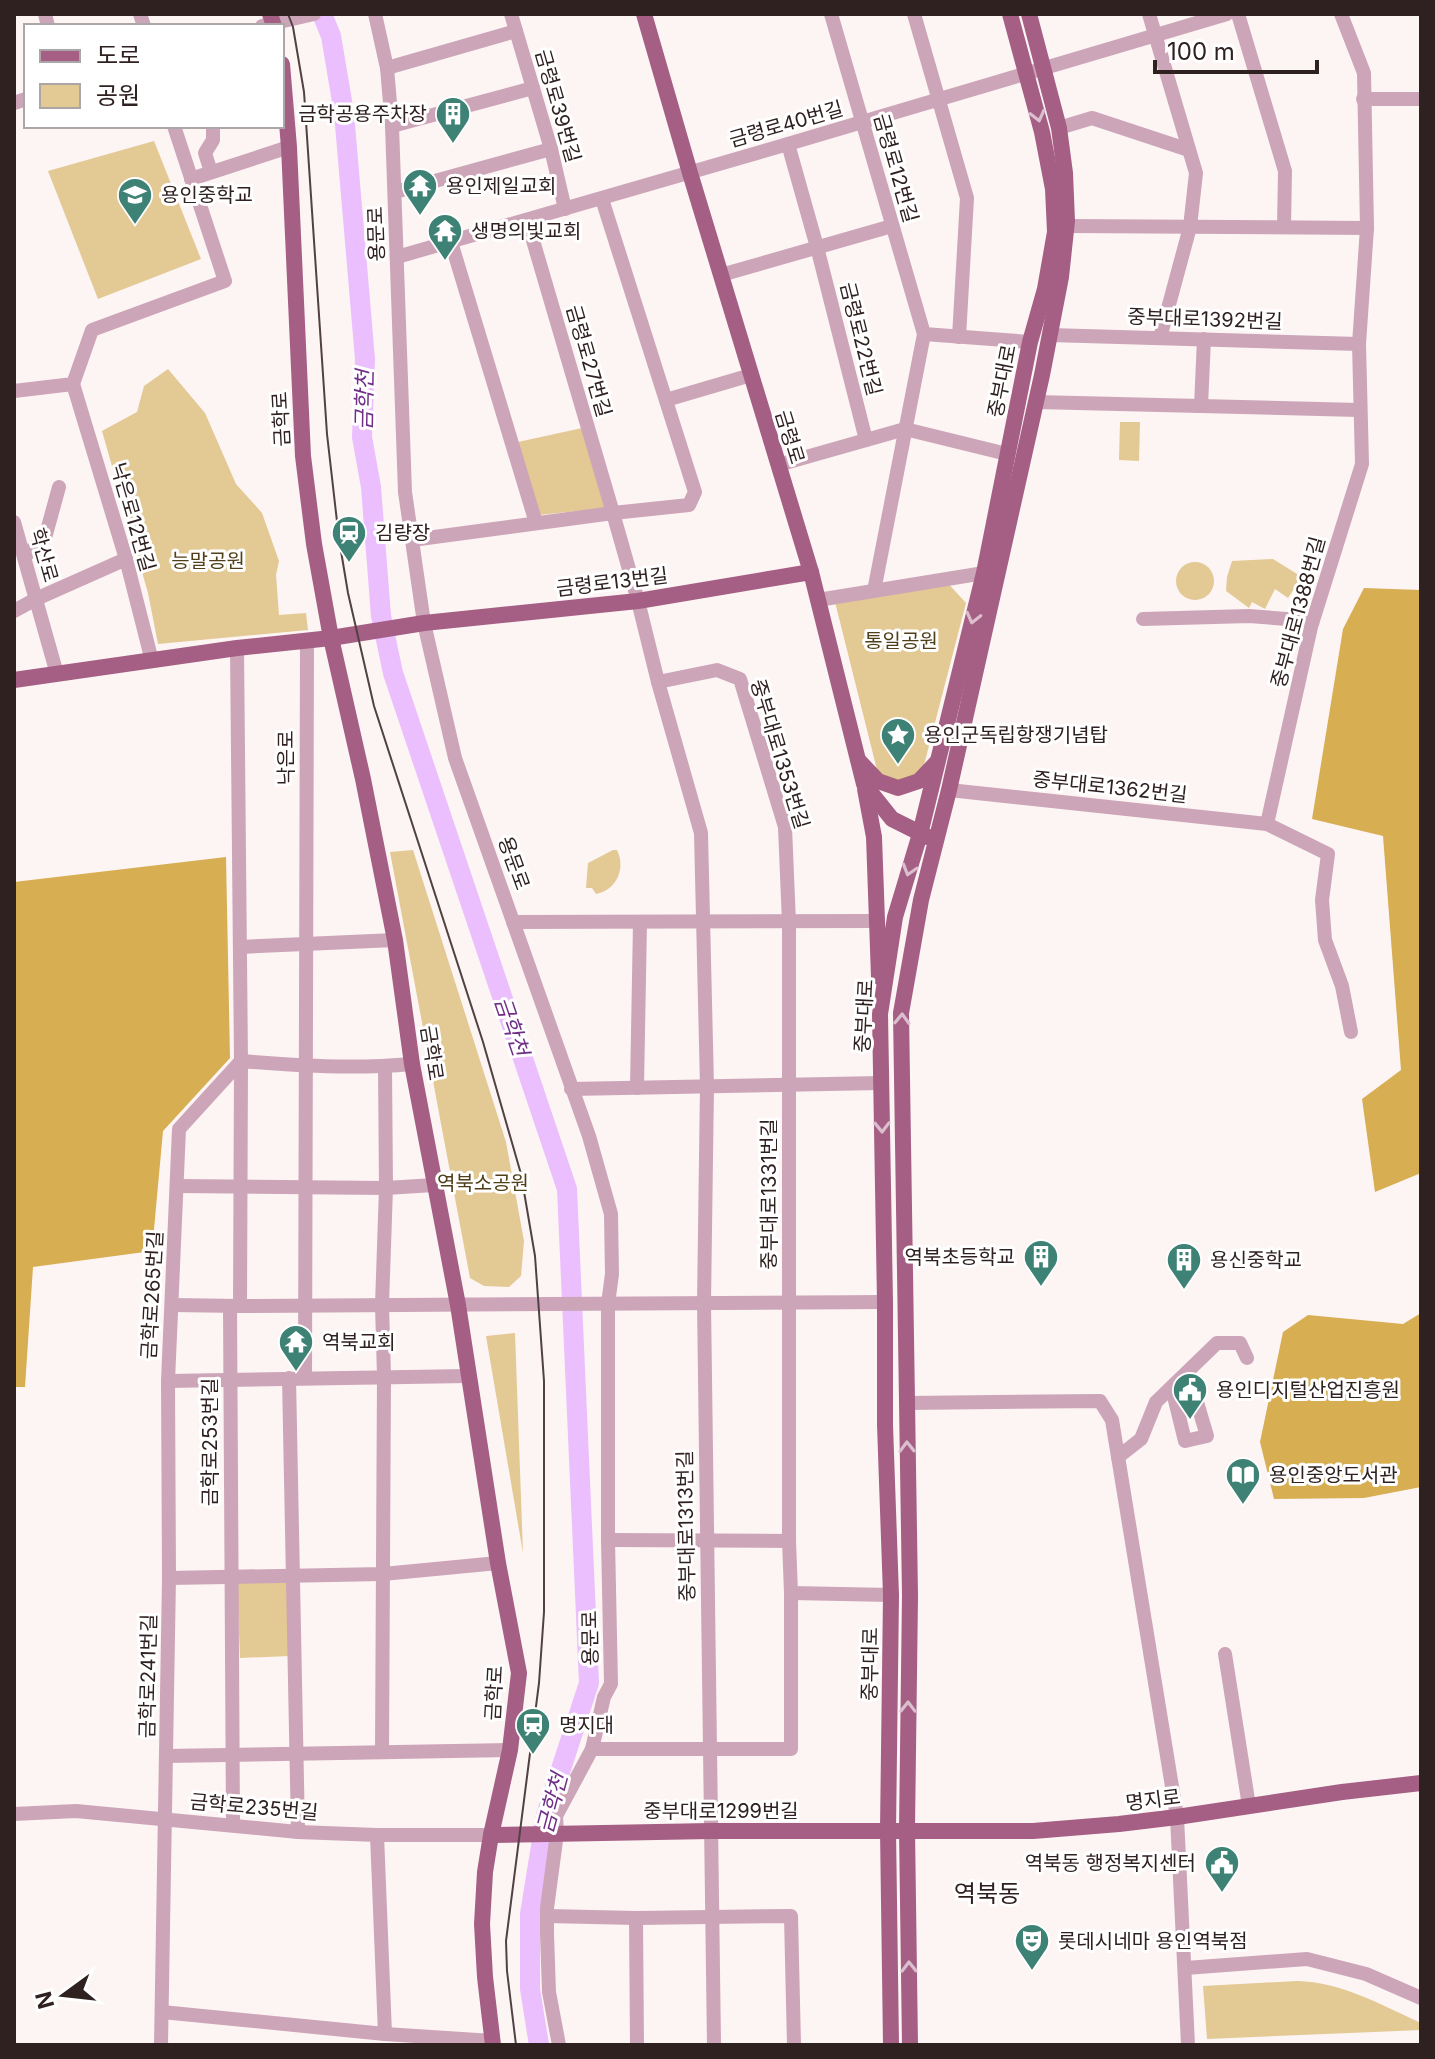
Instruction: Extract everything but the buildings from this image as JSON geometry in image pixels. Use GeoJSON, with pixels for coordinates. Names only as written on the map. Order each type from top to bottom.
{"type":"FeatureCollection","features":[{"type":"Feature","properties":{"kind":"main road","name":"금령로"},"geometry":{"type":"LineString","coordinates":[[644,14],[811,572],[864,784],[892,819],[936,840]]}},
{"type":"Feature","properties":{"kind":"main road","name":"중부대로"},"geometry":{"type":"LineString","coordinates":[[910,2045],[907,1829],[910,1596],[901,1013],[921,900],[949,790],[1036,402],[1061,277],[1067,226],[1059,128],[1010,14]]}},
{"type":"Feature","properties":{"kind":"main road","name":"중부대로"},"geometry":{"type":"LineString","coordinates":[[891,2045],[888,1830],[891,1595],[885,1425],[880,1014],[895,917],[920,834],[984,573],[1055,232],[1053,189],[1042,132],[1029,14]]}},
{"type":"Feature","properties":{"kind":"main road","name":"금학로"},"geometry":{"type":"LineString","coordinates":[[284,88],[303,456],[314,544],[395,940],[412,1064],[458,1305],[498,1563],[519,1673],[498,1834],[485,1872],[482,1924],[493,2043]]}},
{"type":"Feature","properties":{"kind":"main road","name":"금령로13번길"},"geometry":{"type":"LineString","coordinates":[[331,638],[420,624],[638,601],[811,572]]}},
{"type":"Feature","properties":{"kind":"main road"},"geometry":{"type":"LineString","coordinates":[[14,680],[237,648],[331,638]]}},
{"type":"Feature","properties":{"kind":"main road"},"geometry":{"type":"LineString","coordinates":[[857,759],[878,781],[898,788],[919,781],[938,761]]}},
{"type":"Feature","properties":{"kind":"main road"},"geometry":{"type":"LineString","coordinates":[[864,784],[874,837],[880,1014]]}},
{"type":"Feature","properties":{"kind":"main road","name":"명지로"},"geometry":{"type":"LineString","coordinates":[[888,1830],[1033,1831],[1079,1828],[1421,1783]]}},
{"type":"Feature","properties":{"kind":"main road","name":"중부대로1299번길"},"geometry":{"type":"LineString","coordinates":[[498,1834],[888,1830]]}},
{"type":"Feature","properties":{"kind":"street"},"geometry":{"type":"LineString","coordinates":[[272,22],[314,14]]}},
{"type":"Feature","properties":{"kind":"street","name":"용문로"},"geometry":{"type":"LineString","coordinates":[[375,14],[387,68],[392,126],[405,492],[420,624],[455,758],[589,1136],[611,1214],[612,1274],[608,1304],[611,1684],[604,1697],[592,1749],[556,1816],[547,1916],[549,1992],[559,2045]]}},
{"type":"Feature","properties":{"kind":"street","name":"금령로39번길"},"geometry":{"type":"LineString","coordinates":[[511,14],[551,149],[565,209]]}},
{"type":"Feature","properties":{"kind":"street","name":"금령로12번길"},"geometry":{"type":"LineString","coordinates":[[831,14],[924,334],[874,591]]}},
{"type":"Feature","properties":{"kind":"street"},"geometry":{"type":"LineString","coordinates":[[914,14],[967,198],[959,337]]}},
{"type":"Feature","properties":{"kind":"street"},"geometry":{"type":"LineString","coordinates":[[1149,14],[1196,173],[1190,227],[1160,338]]}},
{"type":"Feature","properties":{"kind":"street","name":"금령로40번길"},"geometry":{"type":"LineString","coordinates":[[690,173],[1227,14]]}},
{"type":"Feature","properties":{"kind":"street"},"geometry":{"type":"LineString","coordinates":[[1238,14],[1285,171],[1284,227]]}},
{"type":"Feature","properties":{"kind":"street","name":"중부대로1388번길"},"geometry":{"type":"LineString","coordinates":[[1267,824],[1312,621],[1362,464],[1359,344],[1367,228],[1364,73],[1341,14]]}},
{"type":"Feature","properties":{"kind":"street"},"geometry":{"type":"LineString","coordinates":[[387,68],[516,31]]}},
{"type":"Feature","properties":{"kind":"street"},"geometry":{"type":"LineString","coordinates":[[392,126],[533,88]]}},
{"type":"Feature","properties":{"kind":"street"},"geometry":{"type":"LineString","coordinates":[[1363,99],[1421,99]]}},
{"type":"Feature","properties":{"kind":"street"},"geometry":{"type":"LineString","coordinates":[[1059,128],[1092,118],[1189,150]]}},
{"type":"Feature","properties":{"kind":"street"},"geometry":{"type":"LineString","coordinates":[[14,391],[73,384],[92,330],[225,281],[175,128]]}},
{"type":"Feature","properties":{"kind":"street"},"geometry":{"type":"LineString","coordinates":[[211,172],[205,153],[213,140],[213,128]]}},
{"type":"Feature","properties":{"kind":"street","name":"금령로22번길"},"geometry":{"type":"LineString","coordinates":[[788,144],[866,440]]}},
{"type":"Feature","properties":{"kind":"street"},"geometry":{"type":"LineString","coordinates":[[191,179],[289,147]]}},
{"type":"Feature","properties":{"kind":"street","name":"용문로"},"geometry":{"type":"LineString","coordinates":[[395,192],[551,149]]}},
{"type":"Feature","properties":{"kind":"street"},"geometry":{"type":"LineString","coordinates":[[397,257],[690,173]]}},
{"type":"Feature","properties":{"kind":"street"},"geometry":{"type":"LineString","coordinates":[[412,540],[689,505],[695,492],[602,199]]}},
{"type":"Feature","properties":{"kind":"street","name":"금령로27번길"},"geometry":{"type":"LineString","coordinates":[[527,220],[638,601]]}},
{"type":"Feature","properties":{"kind":"street"},"geometry":{"type":"LineString","coordinates":[[721,275],[892,226]]}},
{"type":"Feature","properties":{"kind":"street"},"geometry":{"type":"LineString","coordinates":[[1067,226],[1367,228]]}},
{"type":"Feature","properties":{"kind":"street"},"geometry":{"type":"LineString","coordinates":[[451,242],[536,523]]}},
{"type":"Feature","properties":{"kind":"street"},"geometry":{"type":"LineString","coordinates":[[924,334],[1030,342]]}},
{"type":"Feature","properties":{"kind":"street","name":"중부대로1392번길"},"geometry":{"type":"LineString","coordinates":[[1050,335],[1359,344]]}},
{"type":"Feature","properties":{"kind":"street"},"geometry":{"type":"LineString","coordinates":[[1201,406],[1204,339]]}},
{"type":"Feature","properties":{"kind":"street"},"geometry":{"type":"LineString","coordinates":[[666,400],[751,375]]}},
{"type":"Feature","properties":{"kind":"street","name":"낙은로12번길"},"geometry":{"type":"LineString","coordinates":[[73,384],[126,559],[152,661]]}},
{"type":"Feature","properties":{"kind":"street"},"geometry":{"type":"LineString","coordinates":[[1036,402],[1359,410]]}},
{"type":"Feature","properties":{"kind":"street"},"geometry":{"type":"LineString","coordinates":[[778,465],[905,429],[1007,454]]}},
{"type":"Feature","properties":{"kind":"street"},"geometry":{"type":"LineString","coordinates":[[24,557],[45,538],[59,487]]}},
{"type":"Feature","properties":{"kind":"street","name":"학산로"},"geometry":{"type":"LineString","coordinates":[[14,522],[57,674]]}},
{"type":"Feature","properties":{"kind":"street"},"geometry":{"type":"LineString","coordinates":[[36,599],[126,559]]}},
{"type":"Feature","properties":{"kind":"street"},"geometry":{"type":"LineString","coordinates":[[818,600],[984,573]]}},
{"type":"Feature","properties":{"kind":"street","name":"학산로"},"geometry":{"type":"LineString","coordinates":[[14,611],[36,599]]}},
{"type":"Feature","properties":{"kind":"street"},"geometry":{"type":"LineString","coordinates":[[638,601],[701,833],[707,1086],[704,1303]]}},
{"type":"Feature","properties":{"kind":"street"},"geometry":{"type":"LineString","coordinates":[[1143,619],[1249,616],[1312,621]]}},
{"type":"Feature","properties":{"kind":"street","name":"낙은로"},"geometry":{"type":"LineString","coordinates":[[305,1378],[307,641]]}},
{"type":"Feature","properties":{"kind":"street","name":"금학로253번길"},"geometry":{"type":"LineString","coordinates":[[231,1577],[230,1379],[240,1187],[241,1061],[237,648]]}},
{"type":"Feature","properties":{"kind":"street","name":"중부대로1353번길"},"geometry":{"type":"LineString","coordinates":[[658,682],[717,670],[740,679],[785,827],[789,923]]}},
{"type":"Feature","properties":{"kind":"street","name":"중부대로1362번길"},"geometry":{"type":"LineString","coordinates":[[949,790],[1267,824]]}},
{"type":"Feature","properties":{"kind":"street"},"geometry":{"type":"LineString","coordinates":[[1267,824],[1328,854],[1322,900],[1325,940],[1342,986],[1351,1032]]}},
{"type":"Feature","properties":{"kind":"street"},"geometry":{"type":"LineString","coordinates":[[513,922],[876,921]]}},
{"type":"Feature","properties":{"kind":"street"},"geometry":{"type":"LineString","coordinates":[[637,1088],[640,922]]}},
{"type":"Feature","properties":{"kind":"street","name":"중부대로1331번길"},"geometry":{"type":"LineString","coordinates":[[789,923],[789,1304]]}},
{"type":"Feature","properties":{"kind":"street"},"geometry":{"type":"LineString","coordinates":[[240,947],[395,940]]}},
{"type":"Feature","properties":{"kind":"street"},"geometry":{"type":"LineString","coordinates":[[241,1061],[305,1067],[412,1064]]}},
{"type":"Feature","properties":{"kind":"street","name":"금학로265번길"},"geometry":{"type":"LineString","coordinates":[[241,1061],[179,1129],[168,1381],[468,1376]]}},
{"type":"Feature","properties":{"kind":"street"},"geometry":{"type":"LineString","coordinates":[[382,1752],[385,1066]]}},
{"type":"Feature","properties":{"kind":"street"},"geometry":{"type":"LineString","coordinates":[[571,1089],[881,1083]]}},
{"type":"Feature","properties":{"kind":"street"},"geometry":{"type":"LineString","coordinates":[[177,1186],[386,1188],[434,1185]]}},
{"type":"Feature","properties":{"kind":"street"},"geometry":{"type":"LineString","coordinates":[[172,1305],[885,1302]]}},
{"type":"Feature","properties":{"kind":"street","name":"중부대로1313번길"},"geometry":{"type":"LineString","coordinates":[[704,1303],[714,2045]]}},
{"type":"Feature","properties":{"kind":"street"},"geometry":{"type":"LineString","coordinates":[[592,1749],[791,1749],[789,1304]]}},
{"type":"Feature","properties":{"kind":"street"},"geometry":{"type":"LineString","coordinates":[[1118,1457],[1141,1439],[1156,1402],[1217,1343],[1240,1343],[1247,1358]]}},
{"type":"Feature","properties":{"kind":"street"},"geometry":{"type":"LineString","coordinates":[[289,1378],[298,1832]]}},
{"type":"Feature","properties":{"kind":"street","name":"금학로253번길"},"geometry":{"type":"LineString","coordinates":[[168,1381],[169,1578]]}},
{"type":"Feature","properties":{"kind":"street"},"geometry":{"type":"LineString","coordinates":[[1172,1388],[1185,1441],[1209,1442],[1194,1392]]}},
{"type":"Feature","properties":{"kind":"street"},"geometry":{"type":"LineString","coordinates":[[907,1403],[1100,1401],[1112,1420],[1177,1817],[1188,2045]]}},
{"type":"Feature","properties":{"kind":"street"},"geometry":{"type":"LineString","coordinates":[[608,1540],[789,1541]]}},
{"type":"Feature","properties":{"kind":"street"},"geometry":{"type":"LineString","coordinates":[[169,1578],[383,1574],[498,1563]]}},
{"type":"Feature","properties":{"kind":"street"},"geometry":{"type":"LineString","coordinates":[[231,1577],[233,1825]]}},
{"type":"Feature","properties":{"kind":"street","name":"금학로241번길"},"geometry":{"type":"LineString","coordinates":[[169,1578],[167,1756],[510,1750]]}},
{"type":"Feature","properties":{"kind":"street"},"geometry":{"type":"LineString","coordinates":[[791,1593],[891,1595]]}},
{"type":"Feature","properties":{"kind":"street"},"geometry":{"type":"LineString","coordinates":[[1225,1654],[1249,1806]]}},
{"type":"Feature","properties":{"kind":"street"},"geometry":{"type":"LineString","coordinates":[[161,2045],[167,1756]]}},
{"type":"Feature","properties":{"kind":"street","name":"금학로235번길"},"geometry":{"type":"LineString","coordinates":[[14,1814],[76,1811],[298,1832],[498,1834]]}},
{"type":"Feature","properties":{"kind":"street"},"geometry":{"type":"LineString","coordinates":[[377,1835],[385,2034]]}},
{"type":"Feature","properties":{"kind":"street"},"geometry":{"type":"LineString","coordinates":[[547,1916],[791,1916],[794,2045]]}},
{"type":"Feature","properties":{"kind":"street"},"geometry":{"type":"LineString","coordinates":[[636,1918],[637,2045]]}},
{"type":"Feature","properties":{"kind":"street"},"geometry":{"type":"LineString","coordinates":[[1186,1968],[1307,1959],[1366,1974],[1421,1998]]}},
{"type":"Feature","properties":{"kind":"street"},"geometry":{"type":"LineString","coordinates":[[162,2012],[493,2043]]}},
{"type":"Feature","properties":{"kind":"green space"},"geometry":{"type":"Polygon","coordinates":[[[154,141],[201,259],[98,299],[48,171],[154,141]]]}},
{"type":"Feature","properties":{"kind":"green space","name":"능말공원"},"geometry":{"type":"Polygon","coordinates":[[[168,369],[205,413],[236,484],[262,513],[279,561],[276,575],[279,615],[306,613],[308,630],[158,644],[148,593],[102,431],[137,412],[144,386],[168,369]]]}},
{"type":"Feature","properties":{"kind":"green space"},"geometry":{"type":"Polygon","coordinates":[[[1120,422],[1140,422],[1139,461],[1119,460],[1120,422]]]}},
{"type":"Feature","properties":{"kind":"green space"},"geometry":{"type":"Polygon","coordinates":[[[582,428],[606,508],[539,515],[518,442],[582,428]]]}},
{"type":"Feature","properties":{"kind":"green space"},"geometry":{"type":"Polygon","coordinates":[[[1273,559],[1302,577],[1288,598],[1275,589],[1265,609],[1252,602],[1249,608],[1226,591],[1232,561],[1273,559]]]}},
{"type":"Feature","properties":{"kind":"green space"},"geometry":{"type":"Polygon","coordinates":[[[1195,562],[1208,568],[1214,581],[1208,594],[1195,600],[1182,594],[1176,581],[1182,568],[1195,562]]]}},
{"type":"Feature","properties":{"kind":"green space","name":"통일공원"},"geometry":{"type":"Polygon","coordinates":[[[944,579],[966,603],[923,769],[911,780],[893,781],[878,774],[834,598],[944,579]]]}},
{"type":"Feature","properties":{"kind":"green space","name":"역북소공원"},"geometry":{"type":"Polygon","coordinates":[[[413,850],[506,1142],[524,1241],[521,1276],[509,1287],[484,1286],[470,1278],[390,852],[413,850]]]}},
{"type":"Feature","properties":{"kind":"green space"},"geometry":{"type":"Polygon","coordinates":[[[617,850],[620,857],[618,877],[609,888],[596,894],[592,888],[586,888],[588,863],[617,850]]]}},
{"type":"Feature","properties":{"kind":"green space"},"geometry":{"type":"Polygon","coordinates":[[[515,1333],[523,1553],[486,1336],[515,1333]]]}},
{"type":"Feature","properties":{"kind":"green space"},"geometry":{"type":"Polygon","coordinates":[[[287,1580],[290,1656],[240,1658],[237,1582],[287,1580]]]}},
{"type":"Feature","properties":{"kind":"green space"},"geometry":{"type":"Polygon","coordinates":[[[1297,1981],[1330,1985],[1361,1996],[1421,2023],[1421,2030],[1207,2039],[1203,1986],[1297,1981]]]}},
{"type":"Feature","properties":{"kind":"shaded area"},"geometry":{"type":"Polygon","coordinates":[[[1364,588],[1421,590],[1421,1173],[1375,1192],[1362,1099],[1401,1070],[1383,836],[1312,819],[1343,629],[1364,588]]]}},
{"type":"Feature","properties":{"kind":"shaded area"},"geometry":{"type":"Polygon","coordinates":[[[226,857],[230,1058],[163,1131],[152,1251],[33,1267],[25,1387],[14,1387],[14,882],[226,857]]]}},
{"type":"Feature","properties":{"kind":"shaded area"},"geometry":{"type":"Polygon","coordinates":[[[1421,1313],[1421,1487],[1364,1498],[1274,1499],[1260,1442],[1283,1332],[1308,1315],[1403,1324],[1421,1313]]]}},
{"type":"Feature","properties":{"kind":"waterway","name":"금학천"},"geometry":{"type":"LineString","coordinates":[[322,14],[331,36],[344,113],[365,359],[362,437],[371,487],[381,616],[393,673],[567,1189],[589,1683],[546,1815],[530,1914],[530,1989],[539,2045]]}},
{"type":"Feature","properties":{"kind":"tram line"},"geometry":{"type":"LineString","coordinates":[[288,14],[304,92],[327,434],[348,593],[374,706],[483,1042],[521,1174],[535,1256],[544,1381],[544,1612],[539,1683],[506,1941],[516,2045]]}},
{"type":"Feature","properties":{"kind":"place","name":"금학공용주차장"},"geometry":{"type":"Point","coordinates":[453,145]}},
{"type":"Feature","properties":{"kind":"place","name":"용인제일교회"},"geometry":{"type":"Point","coordinates":[420,217]}},
{"type":"Feature","properties":{"kind":"place","name":"용인중학교"},"geometry":{"type":"Point","coordinates":[135,226]}},
{"type":"Feature","properties":{"kind":"place","name":"생명의빛교회"},"geometry":{"type":"Point","coordinates":[445,262]}},
{"type":"Feature","properties":{"kind":"place","name":"김량장"},"geometry":{"type":"Point","coordinates":[349,564]}},
{"type":"Feature","properties":{"kind":"place","name":"용인군독립항쟁기념탑"},"geometry":{"type":"Point","coordinates":[898,766]}},
{"type":"Feature","properties":{"kind":"place","name":"역북초등학교"},"geometry":{"type":"Point","coordinates":[1041,1288]}},
{"type":"Feature","properties":{"kind":"place","name":"용신중학교"},"geometry":{"type":"Point","coordinates":[1184,1291]}},
{"type":"Feature","properties":{"kind":"place","name":"역북교회"},"geometry":{"type":"Point","coordinates":[296,1373]}},
{"type":"Feature","properties":{"kind":"place","name":"용인디지털산업진흥원"},"geometry":{"type":"Point","coordinates":[1190,1421]}},
{"type":"Feature","properties":{"kind":"place","name":"용인중앙도서관"},"geometry":{"type":"Point","coordinates":[1243,1506]}},
{"type":"Feature","properties":{"kind":"place","name":"명지대"},"geometry":{"type":"Point","coordinates":[533,1756]}},
{"type":"Feature","properties":{"kind":"place","name":"역북동 행정복지센터"},"geometry":{"type":"Point","coordinates":[1222,1894]}},
{"type":"Feature","properties":{"kind":"place","name":"롯데시네마 용인역북점"},"geometry":{"type":"Point","coordinates":[1032,1972]}},
{"type":"Feature","properties":{"kind":"district","name":"역북동"},"geometry":{"type":"Point","coordinates":[987,1894]}}]}
